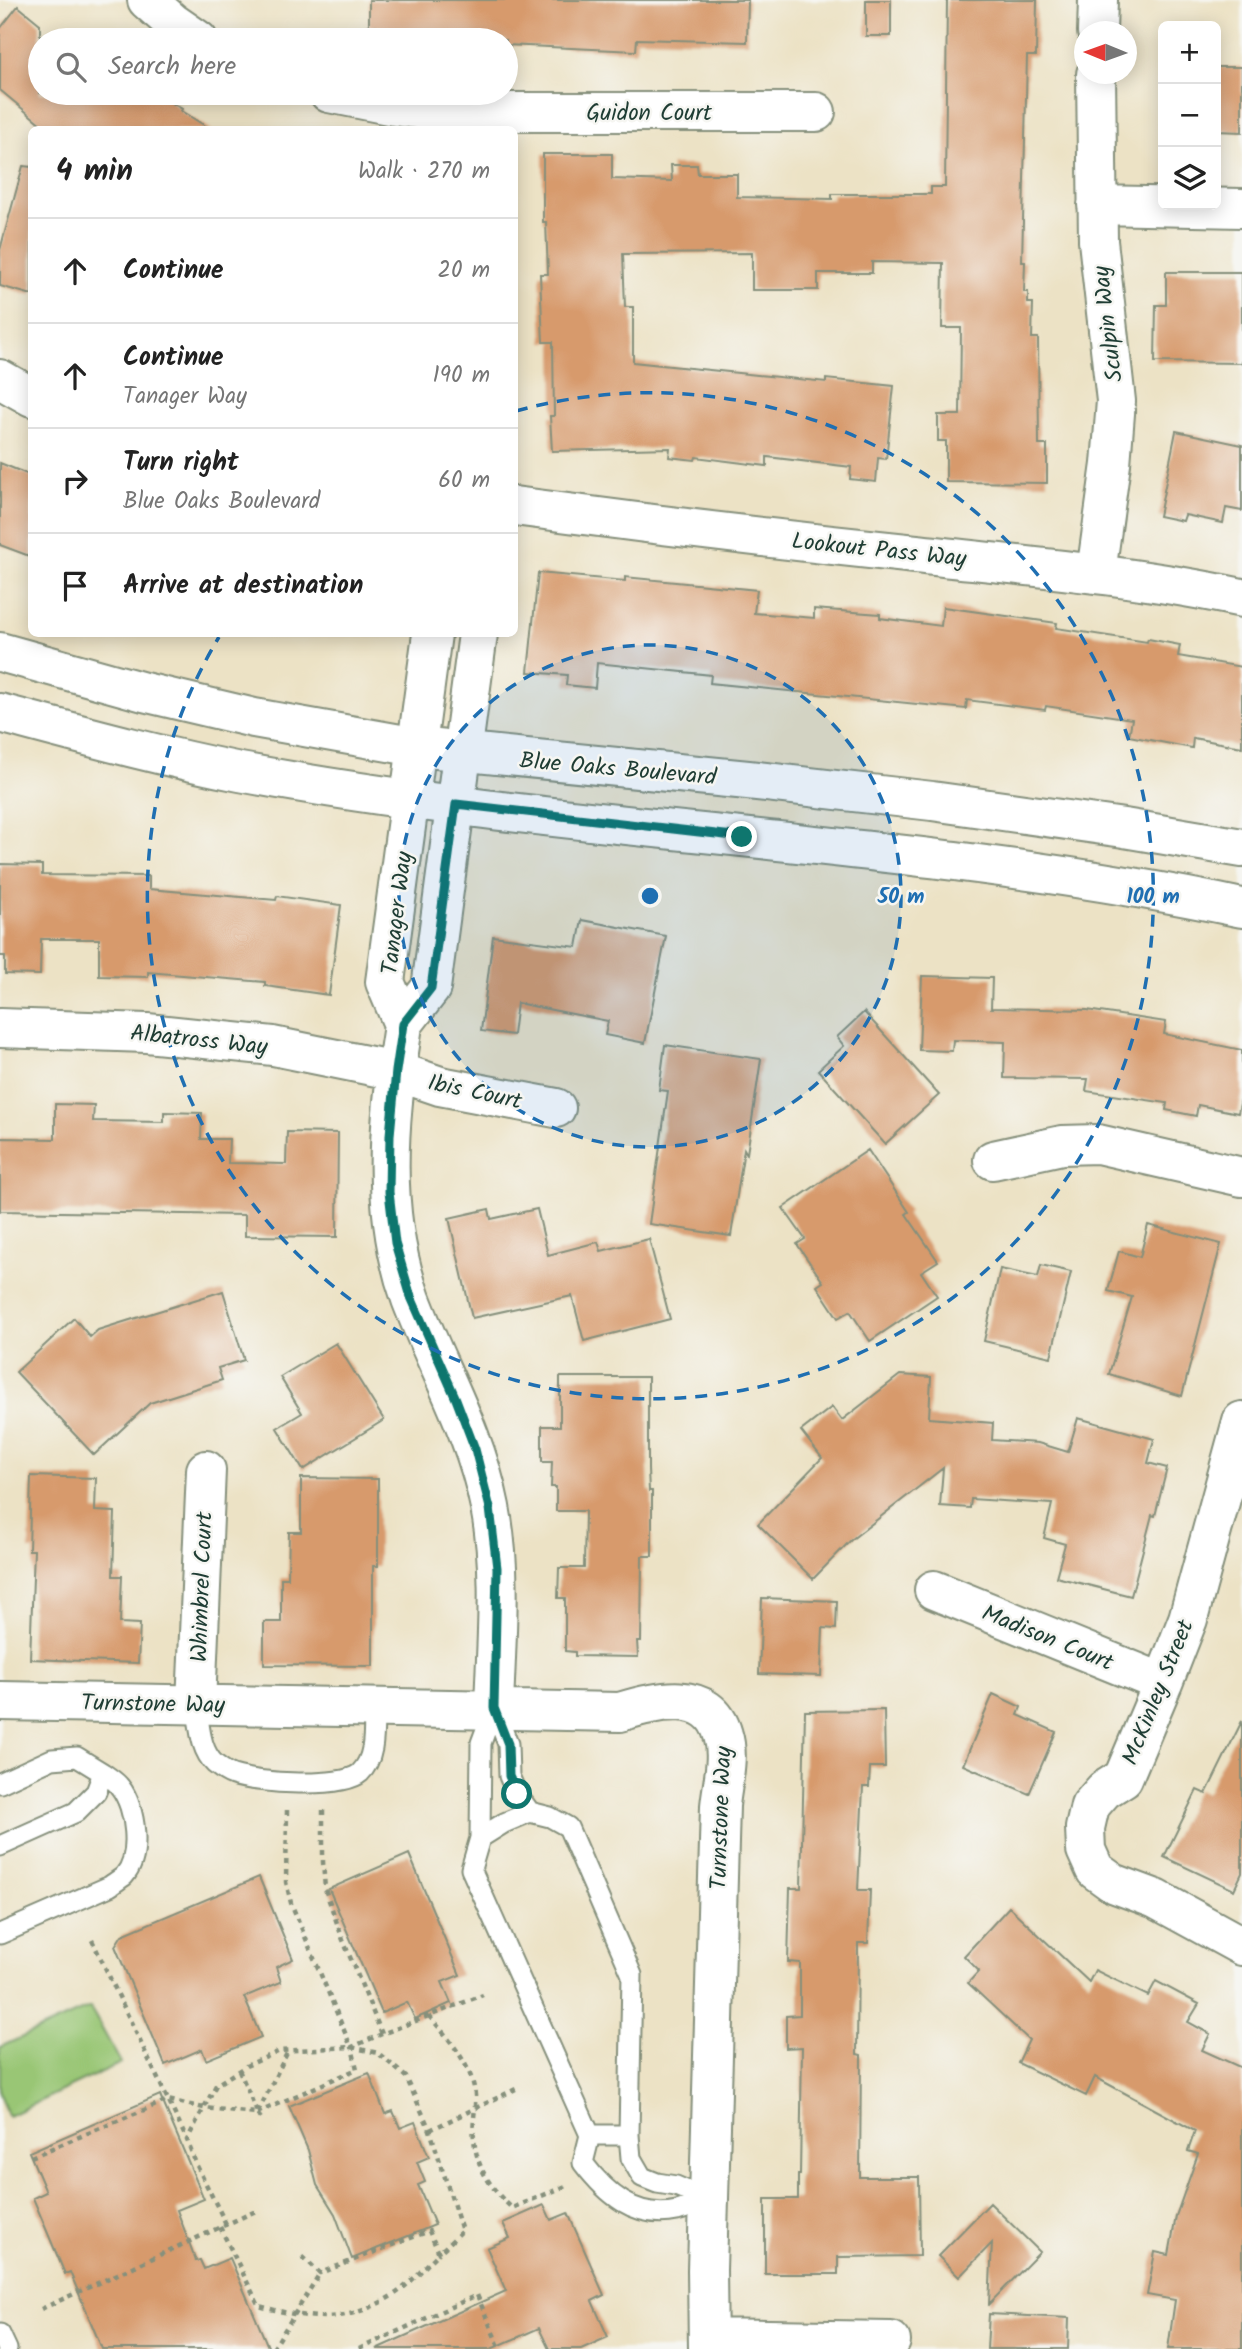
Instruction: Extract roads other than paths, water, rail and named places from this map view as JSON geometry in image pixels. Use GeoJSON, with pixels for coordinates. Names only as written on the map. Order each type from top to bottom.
{"type":"FeatureCollection","features":[{"type":"Feature","properties":{"kind":"street"},"geometry":{"type":"LineString","coordinates":[[147,0],[181,28]]}},
{"type":"Feature","properties":{"kind":"street"},"geometry":{"type":"LineString","coordinates":[[1097,21],[1098,0]]}},
{"type":"Feature","properties":{"kind":"street","name":"Sculpin Way"},"geometry":{"type":"LineString","coordinates":[[1096,84],[1100,272],[1111,338],[1116,401],[1111,464],[1096,573]]}},
{"type":"Feature","properties":{"kind":"street","name":"Guidon Court"},"geometry":{"type":"LineString","coordinates":[[400,105],[481,120],[816,112]]}},
{"type":"Feature","properties":{"kind":"street"},"geometry":{"type":"LineString","coordinates":[[1097,205],[1242,208]]}},
{"type":"Feature","properties":{"kind":"street"},"geometry":{"type":"LineString","coordinates":[[0,379],[28,395]]}},
{"type":"Feature","properties":{"kind":"street","name":"Lookout Pass Way"},"geometry":{"type":"LineString","coordinates":[[518,506],[901,553],[1096,573],[1242,598]]}},
{"type":"Feature","properties":{"kind":"street","name":"Tanager Way"},"geometry":{"type":"LineString","coordinates":[[403,1024],[385,982],[432,637]]}},
{"type":"Feature","properties":{"kind":"street","name":"Tanager Way"},"geometry":{"type":"LineString","coordinates":[[478,637],[431,988],[403,1024],[390,1135],[389,1192],[395,1243],[411,1297],[475,1449],[490,1508],[497,1568],[494,1708]]}},
{"type":"Feature","properties":{"kind":"street","name":"Blue Oaks Boulevard"},"geometry":{"type":"LineString","coordinates":[[0,652],[144,692],[254,718],[417,747],[932,801],[1242,848]]}},
{"type":"Feature","properties":{"kind":"street"},"geometry":{"type":"LineString","coordinates":[[0,713],[132,748],[226,769],[410,798],[926,858],[1116,885],[1242,908]]}},
{"type":"Feature","properties":{"kind":"street","name":"Albatross Way"},"geometry":{"type":"LineString","coordinates":[[0,1028],[93,1030],[201,1038],[273,1046],[396,1071]]}},
{"type":"Feature","properties":{"kind":"street","name":"Ibis Court"},"geometry":{"type":"LineString","coordinates":[[396,1071],[440,1086],[556,1108]]}},
{"type":"Feature","properties":{"kind":"street"},"geometry":{"type":"LineString","coordinates":[[993,1160],[1062,1145],[1098,1144],[1242,1177]]}},
{"type":"Feature","properties":{"kind":"street","name":"McKinley Street"},"geometry":{"type":"LineString","coordinates":[[1242,1421],[1188,1619],[1123,1778],[1104,1790],[1090,1806],[1085,1828],[1086,1850],[1096,1870],[1112,1883],[1156,1899],[1242,1946]]}},
{"type":"Feature","properties":{"kind":"street","name":"Whimbrel Court"},"geometry":{"type":"LineString","coordinates":[[196,1704],[206,1470]]}},
{"type":"Feature","properties":{"kind":"street","name":"Madison Court"},"geometry":{"type":"LineString","coordinates":[[934,1590],[1163,1683]]}},
{"type":"Feature","properties":{"kind":"street","name":"Turnstone Way"},"geometry":{"type":"LineString","coordinates":[[0,1701],[620,1712],[646,1704],[674,1700],[698,1704],[715,1717],[724,1736],[725,1757],[720,1806],[707,2270],[708,2344]]}},
{"type":"Feature","properties":{"kind":"street"},"geometry":{"type":"LineString","coordinates":[[708,2344],[891,2341]]}},
{"type":"Feature","properties":{"kind":"lane"},"geometry":{"type":"LineString","coordinates":[[196,1704],[205,1750],[215,1763],[230,1774],[258,1781],[319,1782],[332,1782],[359,1774],[370,1758],[374,1706]]}},
{"type":"Feature","properties":{"kind":"lane"},"geometry":{"type":"LineString","coordinates":[[494,1708],[508,1744],[509,1776],[517,1794],[530,1812]]}},
{"type":"Feature","properties":{"kind":"lane"},"geometry":{"type":"LineString","coordinates":[[494,1708],[481,1743],[480,1838],[471,1869],[590,2135],[583,2163],[599,2185],[624,2202],[653,2211],[676,2211],[709,2200]]}},
{"type":"Feature","properties":{"kind":"lane"},"geometry":{"type":"LineString","coordinates":[[0,1783],[52,1759],[77,1757],[120,1787],[134,1815],[132,1862],[124,1876],[110,1885],[0,1934]]}},
{"type":"Feature","properties":{"kind":"lane"},"geometry":{"type":"LineString","coordinates":[[0,1846],[76,1812],[96,1792],[103,1773]]}},
{"type":"Feature","properties":{"kind":"lane"},"geometry":{"type":"LineString","coordinates":[[480,1838],[503,1823],[530,1812],[550,1817],[568,1827],[632,1975],[629,2135],[631,2158],[642,2177],[676,2186],[709,2200]]}},
{"type":"Feature","properties":{"kind":"lane"},"geometry":{"type":"LineString","coordinates":[[590,2135],[629,2135]]}},
{"type":"Feature","properties":{"kind":"lane"},"geometry":{"type":"LineString","coordinates":[[0,2334],[6,2349]]}}]}
